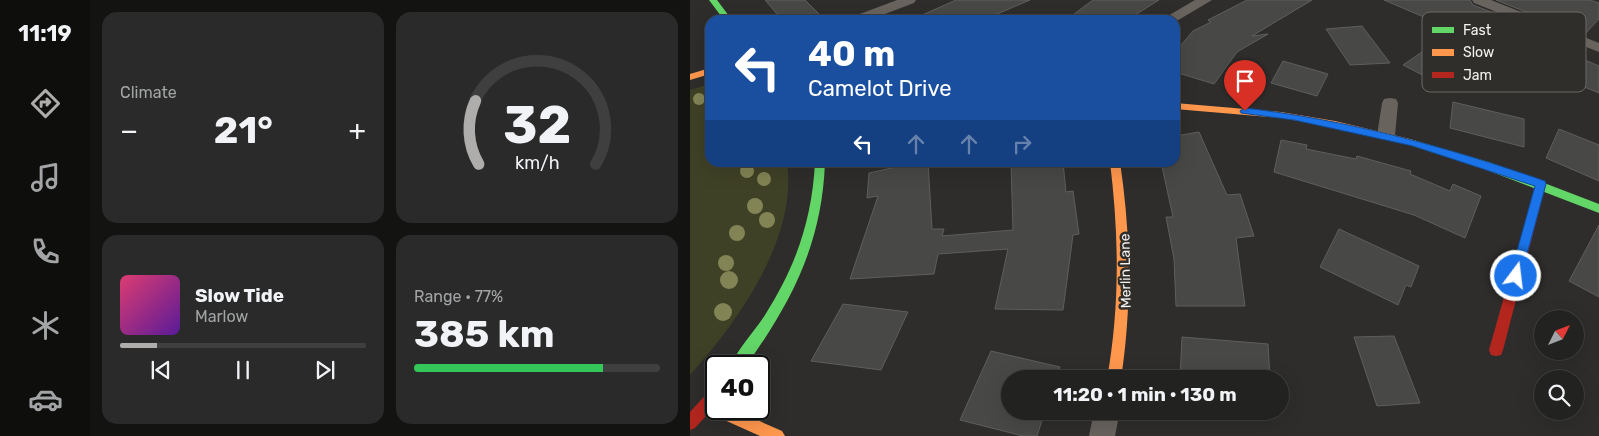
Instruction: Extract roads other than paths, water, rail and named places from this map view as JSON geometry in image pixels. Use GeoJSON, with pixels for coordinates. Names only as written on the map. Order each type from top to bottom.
{"type":"FeatureCollection","features":[{"type":"Feature","properties":{"kind":"street"},"geometry":{"type":"LineString","coordinates":[[713,0],[724,15]]}},
{"type":"Feature","properties":{"kind":"street"},"geometry":{"type":"LineString","coordinates":[[870,15],[909,0]]}},
{"type":"Feature","properties":{"kind":"street"},"geometry":{"type":"LineString","coordinates":[[1177,15],[1204,0]]}},
{"type":"Feature","properties":{"kind":"street"},"geometry":{"type":"LineString","coordinates":[[1480,0],[1510,12]]}},
{"type":"Feature","properties":{"kind":"street"},"geometry":{"type":"LineString","coordinates":[[1586,43],[1599,48]]}},
{"type":"Feature","properties":{"kind":"street"},"geometry":{"type":"LineString","coordinates":[[690,76],[705,72]]}},
{"type":"Feature","properties":{"kind":"street"},"geometry":{"type":"LineString","coordinates":[[1386,135],[1390,103]]}},
{"type":"Feature","properties":{"kind":"street"},"geometry":{"type":"LineString","coordinates":[[1180,106],[1294,117],[1386,135],[1480,162],[1541,184],[1599,209]]}},
{"type":"Feature","properties":{"kind":"street"},"geometry":{"type":"LineString","coordinates":[[746,355],[770,321],[792,280],[810,236],[819,197],[820,167]]}},
{"type":"Feature","properties":{"kind":"street","name":"Merlin Lane"},"geometry":{"type":"LineString","coordinates":[[1116,167],[1125,222],[1126,310],[1116,370]]}},
{"type":"Feature","properties":{"kind":"street"},"geometry":{"type":"LineString","coordinates":[[1496,350],[1541,184]]}},
{"type":"Feature","properties":{"kind":"street"},"geometry":{"type":"LineString","coordinates":[[690,423],[705,408]]}},
{"type":"Feature","properties":{"kind":"street"},"geometry":{"type":"LineString","coordinates":[[741,420],[777,436]]}},
{"type":"Feature","properties":{"kind":"street"},"geometry":{"type":"LineString","coordinates":[[1102,436],[1105,420]]}}]}
